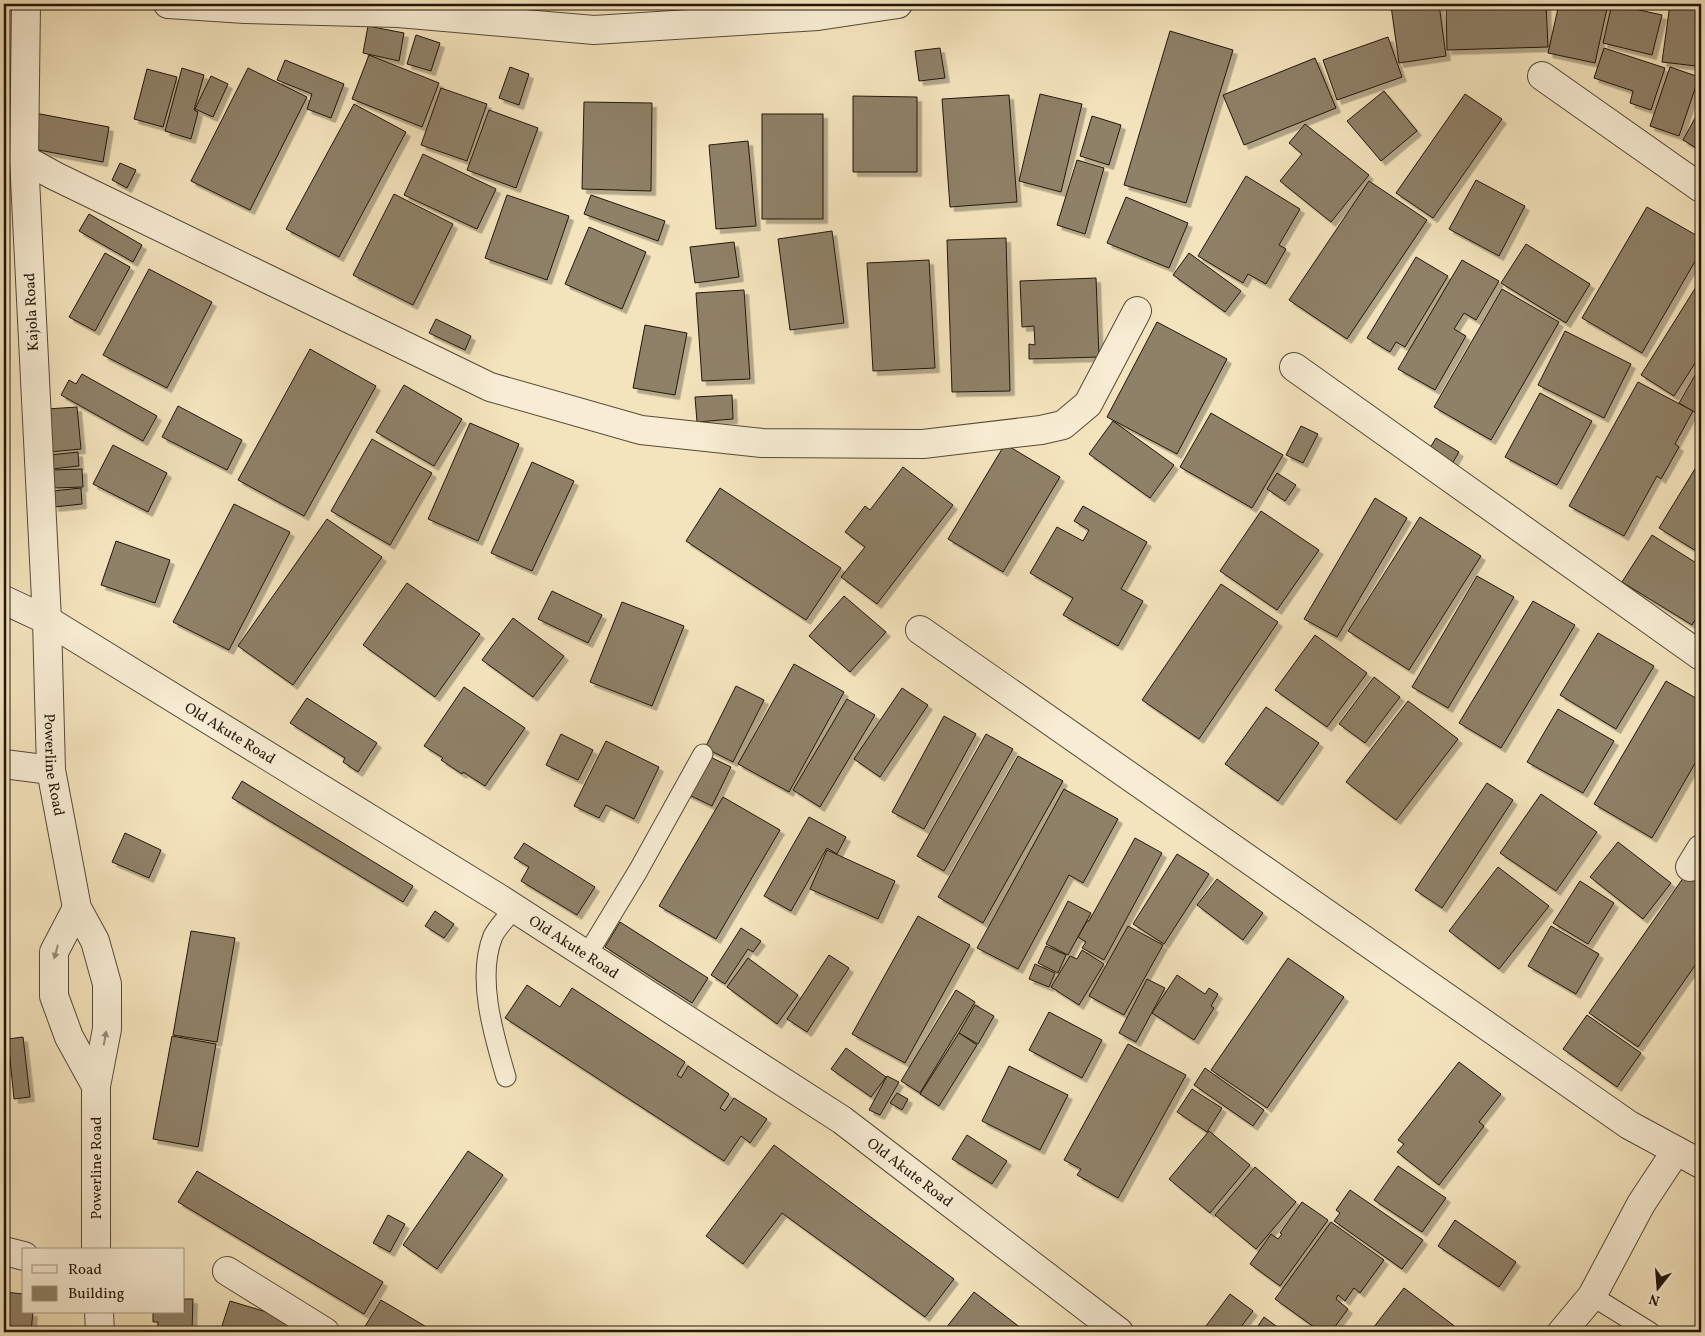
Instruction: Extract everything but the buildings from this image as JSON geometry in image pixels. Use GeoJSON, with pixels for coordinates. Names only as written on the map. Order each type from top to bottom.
{"type":"FeatureCollection","features":[{"type":"Feature","properties":{"kind":"street","name":"Kajola Road"},"geometry":{"type":"LineString","coordinates":[[26,4],[24,159],[47,620]]}},
{"type":"Feature","properties":{"kind":"street"},"geometry":{"type":"LineString","coordinates":[[168,4],[398,13],[594,30],[818,16],[898,4]]}},
{"type":"Feature","properties":{"kind":"street"},"geometry":{"type":"LineString","coordinates":[[1542,76],[1701,188]]}},
{"type":"Feature","properties":{"kind":"street"},"geometry":{"type":"LineString","coordinates":[[24,159],[55,176],[490,387],[641,430],[762,443],[923,444],[1041,430],[1063,425],[1088,404],[1137,311]]}},
{"type":"Feature","properties":{"kind":"street"},"geometry":{"type":"LineString","coordinates":[[1294,367],[1701,656]]}},
{"type":"Feature","properties":{"kind":"street","name":"Old Akute Road"},"geometry":{"type":"LineString","coordinates":[[4,600],[47,620],[514,908],[842,1120],[1118,1332]]}},
{"type":"Feature","properties":{"kind":"street","name":"Powerline Road"},"geometry":{"type":"LineString","coordinates":[[47,620],[52,770],[77,908],[95,941],[107,984],[107,1029],[96,1086],[96,1248]]}},
{"type":"Feature","properties":{"kind":"street"},"geometry":{"type":"LineString","coordinates":[[920,630],[1629,1125],[1701,1164]]}},
{"type":"Feature","properties":{"kind":"street"},"geometry":{"type":"LineString","coordinates":[[4,764],[52,770]]}},
{"type":"Feature","properties":{"kind":"street","name":"Powerline Road"},"geometry":{"type":"LineString","coordinates":[[77,908],[54,952],[54,996],[70,1038],[96,1086]]}},
{"type":"Feature","properties":{"kind":"street"},"geometry":{"type":"LineString","coordinates":[[1562,1332],[1592,1296],[1641,1204],[1676,1151]]}},
{"type":"Feature","properties":{"kind":"street"},"geometry":{"type":"LineString","coordinates":[[4,1251],[22,1256]]}},
{"type":"Feature","properties":{"kind":"street"},"geometry":{"type":"LineString","coordinates":[[226,1271],[325,1332]]}},
{"type":"Feature","properties":{"kind":"street"},"geometry":{"type":"LineString","coordinates":[[98,1314],[100,1332]]}},
{"type":"Feature","properties":{"kind":"lane"},"geometry":{"type":"LineString","coordinates":[[586,954],[638,872],[702,754]]}},
{"type":"Feature","properties":{"kind":"lane"},"geometry":{"type":"LineString","coordinates":[[506,1077],[496,1045],[487,1003],[486,966],[494,935],[514,908]]}},
{"type":"Feature","properties":{"kind":"lane"},"geometry":{"type":"LineString","coordinates":[[1592,1296],[1650,1332]]}}]}
